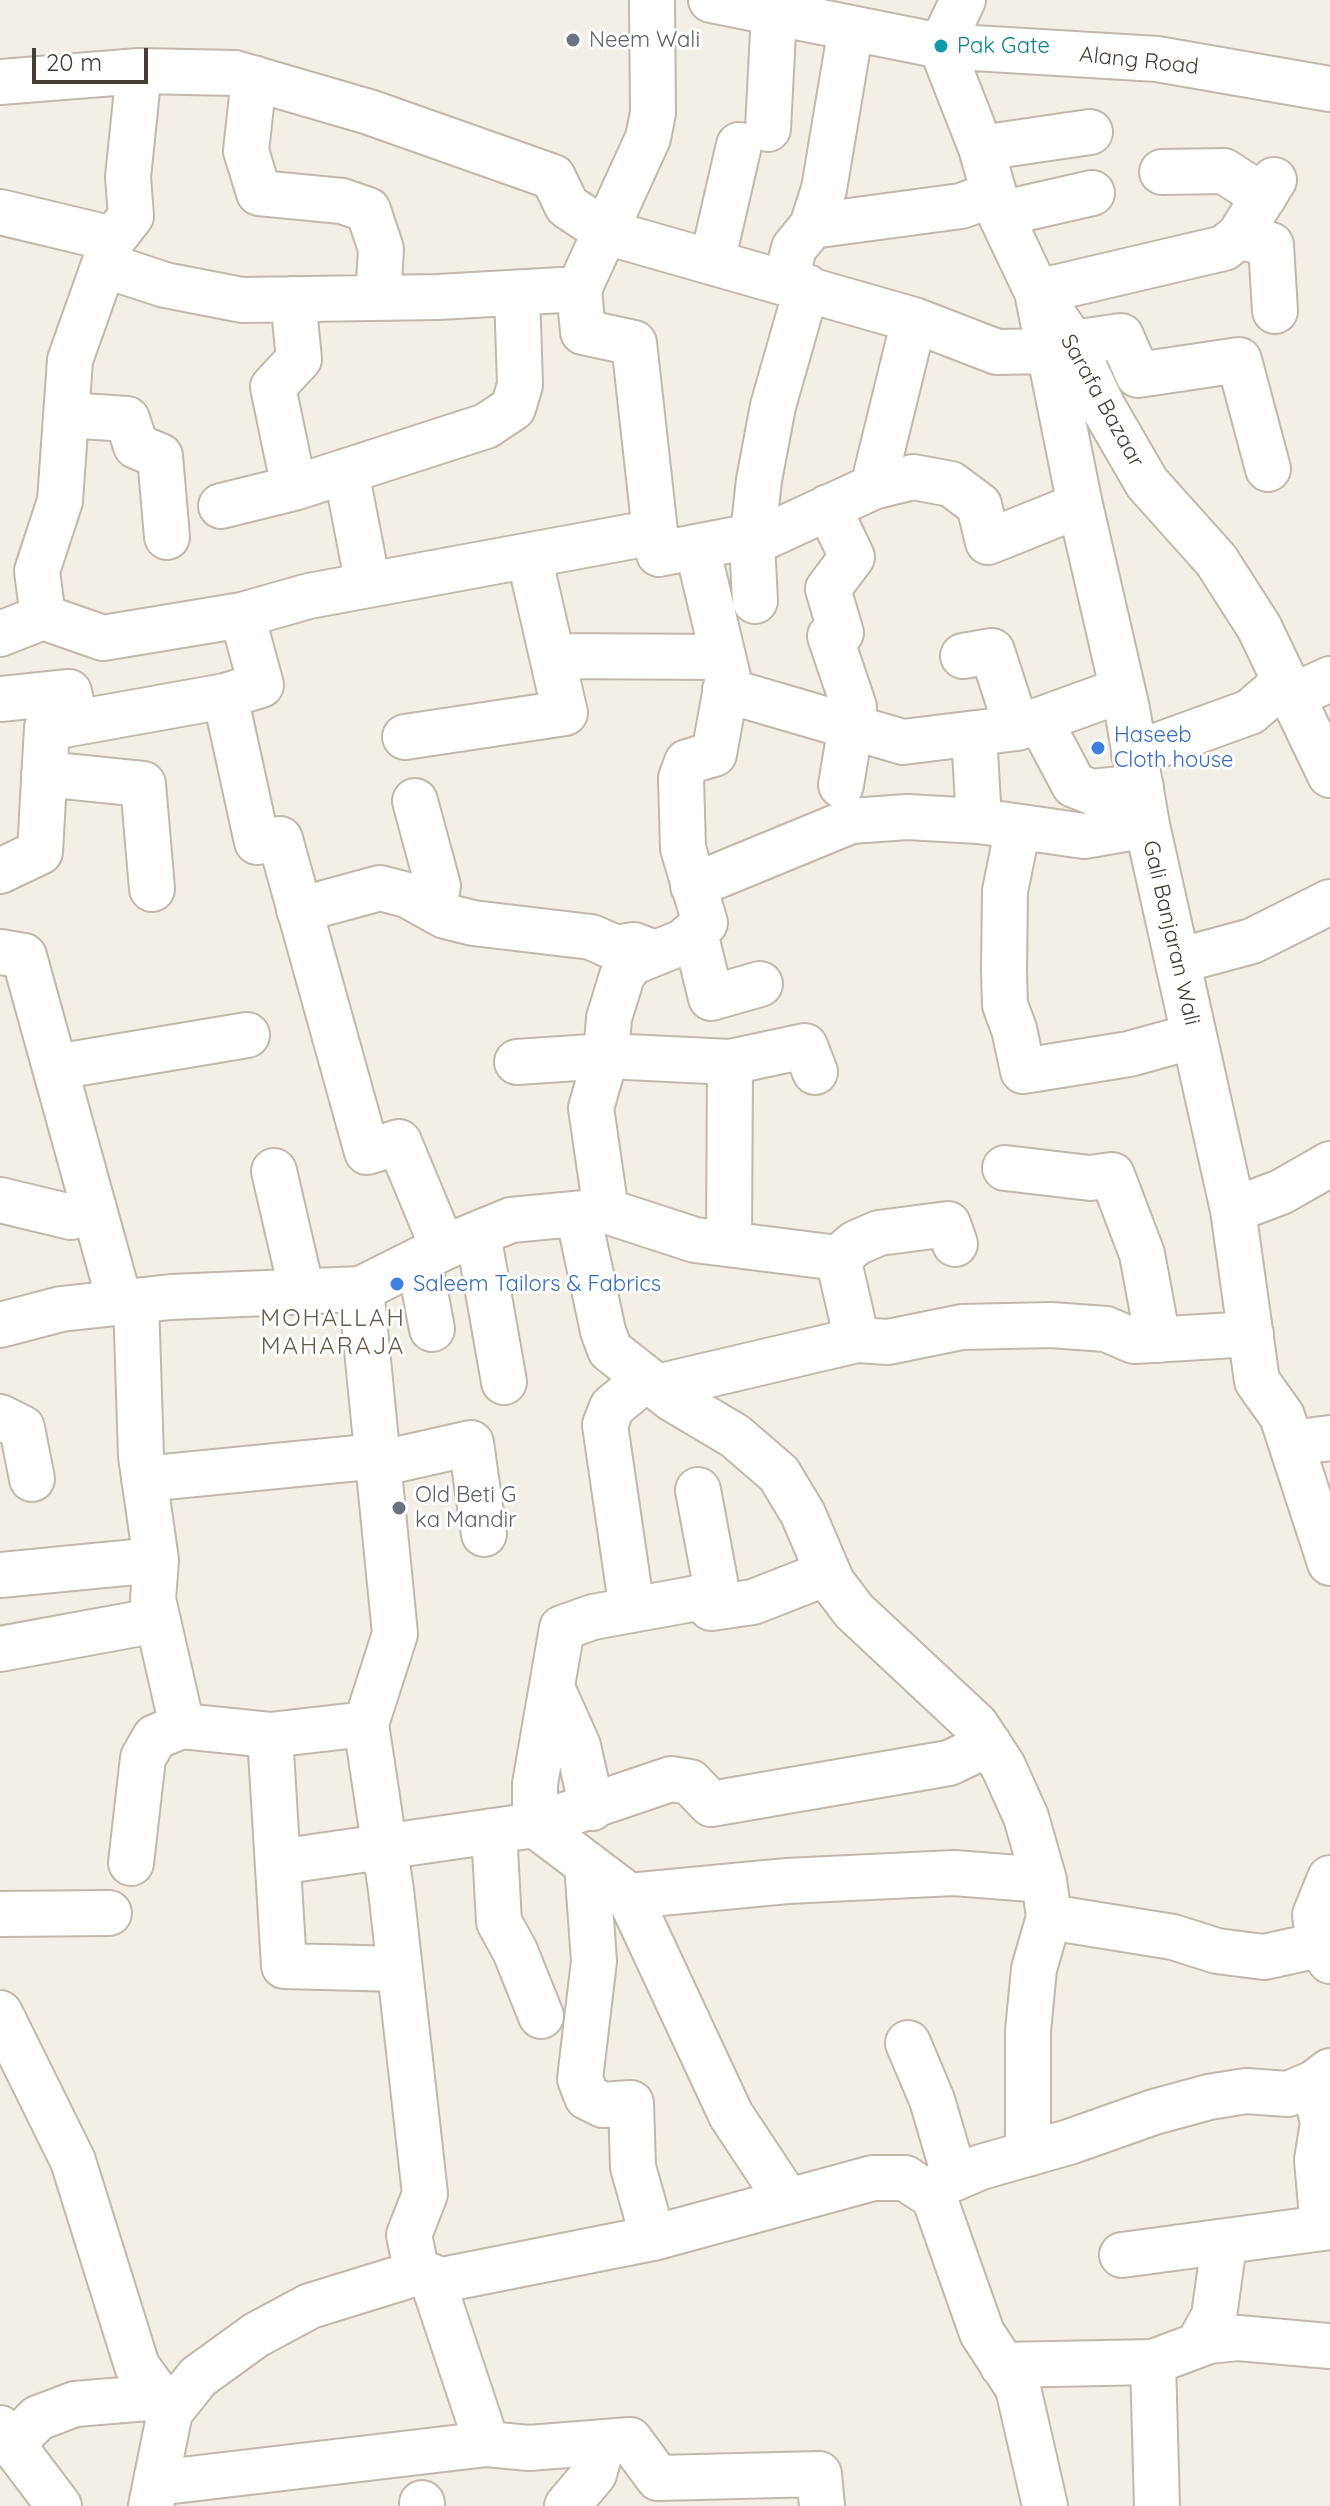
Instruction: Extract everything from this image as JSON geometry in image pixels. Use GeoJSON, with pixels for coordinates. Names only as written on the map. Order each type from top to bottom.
{"type":"FeatureCollection","features":[{"type":"Feature","properties":{"kind":"street"},"geometry":{"type":"LineString","coordinates":[[652,0],[651,126],[579,289],[583,332],[634,343],[659,554],[752,540],[873,487],[913,477],[951,484],[979,505],[988,542],[1080,505]]}},
{"type":"Feature","properties":{"kind":"street","name":"Alang Road"},"geometry":{"type":"LineString","coordinates":[[711,0],[941,46],[1157,59],[1330,89]]}},
{"type":"Feature","properties":{"kind":"street"},"geometry":{"type":"LineString","coordinates":[[941,46],[963,0]]}},
{"type":"Feature","properties":{"kind":"street"},"geometry":{"type":"LineString","coordinates":[[712,262],[754,137],[774,13]]}},
{"type":"Feature","properties":{"kind":"street"},"geometry":{"type":"LineString","coordinates":[[755,601],[752,540],[796,285],[794,248],[812,226],[830,164],[851,28]]}},
{"type":"Feature","properties":{"kind":"street","name":"Sarafa Bazaar"},"geometry":{"type":"LineString","coordinates":[[941,46],[981,148],[997,204],[1061,347],[1103,407],[1147,483],[1216,560],[1259,627],[1303,685],[1330,775]]}},
{"type":"Feature","properties":{"kind":"street"},"geometry":{"type":"LineString","coordinates":[[43,617],[37,571],[60,501],[70,360],[109,252],[131,216],[128,177],[139,71]]}},
{"type":"Feature","properties":{"kind":"street"},"geometry":{"type":"LineString","coordinates":[[0,82],[139,71],[235,73],[369,112],[553,177],[567,206],[606,232],[914,320],[997,352],[1061,347],[1121,336],[1138,375],[1239,360],[1268,469]]}},
{"type":"Feature","properties":{"kind":"street"},"geometry":{"type":"LineString","coordinates":[[254,78],[246,151],[259,193],[342,201],[368,210],[381,249],[378,298]]}},
{"type":"Feature","properties":{"kind":"street"},"geometry":{"type":"LineString","coordinates":[[981,148],[1090,132]]}},
{"type":"Feature","properties":{"kind":"street"},"geometry":{"type":"LineString","coordinates":[[1037,292],[1224,248],[1239,236],[1269,189],[1224,171],[1162,172]]}},
{"type":"Feature","properties":{"kind":"street"},"geometry":{"type":"LineString","coordinates":[[812,226],[961,206],[1092,193]]}},
{"type":"Feature","properties":{"kind":"street"},"geometry":{"type":"LineString","coordinates":[[0,212],[109,252],[165,285],[242,300],[378,298],[579,289]]}},
{"type":"Feature","properties":{"kind":"street"},"geometry":{"type":"LineString","coordinates":[[1239,236],[1271,245],[1275,311]]}},
{"type":"Feature","properties":{"kind":"street"},"geometry":{"type":"LineString","coordinates":[[221,506],[294,488],[486,426],[513,408],[520,385],[517,293]]}},
{"type":"Feature","properties":{"kind":"street"},"geometry":{"type":"LineString","coordinates":[[293,299],[299,359],[273,387],[294,488]]}},
{"type":"Feature","properties":{"kind":"street"},"geometry":{"type":"LineString","coordinates":[[873,487],[914,320]]}},
{"type":"Feature","properties":{"kind":"street","name":"Gali Banjaran Wali"},"geometry":{"type":"LineString","coordinates":[[1061,347],[1080,505],[1233,1210],[1257,1381],[1282,1416],[1310,1441],[1330,1563]]}},
{"type":"Feature","properties":{"kind":"street"},"geometry":{"type":"LineString","coordinates":[[66,415],[127,419],[136,446],[160,456],[167,537]]}},
{"type":"Feature","properties":{"kind":"street"},"geometry":{"type":"LineString","coordinates":[[346,471],[368,585]]}},
{"type":"Feature","properties":{"kind":"street"},"geometry":{"type":"LineString","coordinates":[[828,507],[852,557],[828,589],[841,633],[830,636],[854,707],[841,785]]}},
{"type":"Feature","properties":{"kind":"street"},"geometry":{"type":"LineString","coordinates":[[0,634],[43,617],[103,638],[242,615],[309,596],[655,532]]}},
{"type":"Feature","properties":{"kind":"street"},"geometry":{"type":"LineString","coordinates":[[697,547],[724,674],[714,754],[687,762],[681,778],[683,848],[705,923],[695,933],[631,963],[622,976],[609,1018],[606,1056],[591,1108],[592,1213],[603,1331],[610,1350],[652,1383],[735,1436],[779,1474],[803,1514],[827,1573],[854,1611],[976,1725],[1003,1766],[1026,1817],[1047,1898],[1034,1969],[1028,2031],[1028,2154]]}},
{"type":"Feature","properties":{"kind":"street"},"geometry":{"type":"LineString","coordinates":[[405,737],[565,713],[529,556]]}},
{"type":"Feature","properties":{"kind":"street"},"geometry":{"type":"LineString","coordinates":[[0,871],[40,852],[47,728],[225,696],[261,685],[242,615]]}},
{"type":"Feature","properties":{"kind":"street"},"geometry":{"type":"LineString","coordinates":[[963,656],[992,651],[1029,724],[1074,785],[1092,792],[1141,789]]}},
{"type":"Feature","properties":{"kind":"street"},"geometry":{"type":"LineString","coordinates":[[554,656],[724,674],[851,727],[903,742],[1029,724],[1122,690]]}},
{"type":"Feature","properties":{"kind":"street"},"geometry":{"type":"LineString","coordinates":[[693,886],[851,821],[907,817],[998,824],[1084,836],[1141,789],[1250,712],[1303,685]]}},
{"type":"Feature","properties":{"kind":"street"},"geometry":{"type":"LineString","coordinates":[[0,699],[69,692],[76,722]]}},
{"type":"Feature","properties":{"kind":"street"},"geometry":{"type":"LineString","coordinates":[[225,696],[257,842],[280,839],[367,1152],[399,1142],[504,1382]]}},
{"type":"Feature","properties":{"kind":"street"},"geometry":{"type":"LineString","coordinates":[[974,734],[998,824],[1005,891],[1005,1005],[1023,1071],[1129,1054],[1194,1036]]}},
{"type":"Feature","properties":{"kind":"street"},"geometry":{"type":"LineString","coordinates":[[44,774],[143,784],[152,889]]}},
{"type":"Feature","properties":{"kind":"street"},"geometry":{"type":"LineString","coordinates":[[415,801],[438,886],[433,909]]}},
{"type":"Feature","properties":{"kind":"street"},"geometry":{"type":"LineString","coordinates":[[299,910],[380,888],[407,895],[433,909],[473,923],[591,937],[616,948],[634,945],[655,953]]}},
{"type":"Feature","properties":{"kind":"street"},"geometry":{"type":"LineString","coordinates":[[1178,961],[1252,941],[1330,902]]}},
{"type":"Feature","properties":{"kind":"street"},"geometry":{"type":"LineString","coordinates":[[695,933],[711,998],[760,984]]}},
{"type":"Feature","properties":{"kind":"street"},"geometry":{"type":"LineString","coordinates":[[0,952],[24,956],[18,997],[56,1067],[94,1208],[128,1302],[144,1479],[156,1560],[153,1599],[182,1726]]}},
{"type":"Feature","properties":{"kind":"street"},"geometry":{"type":"LineString","coordinates":[[56,1067],[247,1035]]}},
{"type":"Feature","properties":{"kind":"street"},"geometry":{"type":"LineString","coordinates":[[517,1062],[606,1056],[730,1062],[805,1046],[815,1072]]}},
{"type":"Feature","properties":{"kind":"street"},"geometry":{"type":"LineString","coordinates":[[729,1244],[730,1062]]}},
{"type":"Feature","properties":{"kind":"street"},"geometry":{"type":"LineString","coordinates":[[1233,1210],[1281,1192],[1330,1164]]}},
{"type":"Feature","properties":{"kind":"street"},"geometry":{"type":"LineString","coordinates":[[1005,1168],[1090,1178],[1112,1175],[1142,1254],[1158,1340]]}},
{"type":"Feature","properties":{"kind":"street"},"geometry":{"type":"LineString","coordinates":[[274,1171],[302,1292]]}},
{"type":"Feature","properties":{"kind":"street"},"geometry":{"type":"LineString","coordinates":[[0,1200],[71,1217],[94,1208]]}},
{"type":"Feature","properties":{"kind":"street"},"geometry":{"type":"LineString","coordinates":[[0,1325],[61,1309],[128,1302],[361,1289],[511,1220],[592,1213],[695,1240],[838,1258],[856,1243],[879,1233],[948,1224],[955,1244]]}},
{"type":"Feature","properties":{"kind":"street"},"geometry":{"type":"LineString","coordinates":[[432,1329],[447,1247]]}},
{"type":"Feature","properties":{"kind":"street"},"geometry":{"type":"LineString","coordinates":[[838,1258],[857,1340]]}},
{"type":"Feature","properties":{"kind":"street"},"geometry":{"type":"LineString","coordinates":[[361,1289],[395,1634],[366,1724],[385,1849],[425,2194],[409,2235],[487,2444]]}},
{"type":"Feature","properties":{"kind":"street"},"geometry":{"type":"LineString","coordinates":[[632,1610],[605,1425],[612,1407],[652,1383],[857,1340],[888,1342],[962,1327],[1051,1325],[1106,1329],[1134,1341],[1251,1334]]}},
{"type":"Feature","properties":{"kind":"street"},"geometry":{"type":"LineString","coordinates":[[0,1417],[22,1428],[32,1479]]}},
{"type":"Feature","properties":{"kind":"street"},"geometry":{"type":"LineString","coordinates":[[144,1479],[378,1460],[471,1443],[484,1534]]}},
{"type":"Feature","properties":{"kind":"street"},"geometry":{"type":"LineString","coordinates":[[541,2016],[515,1951],[499,1922],[514,1828],[535,1784],[562,1628],[632,1610],[703,1597],[715,1581],[698,1490]]}},
{"type":"Feature","properties":{"kind":"street"},"geometry":{"type":"LineString","coordinates":[[0,1575],[156,1560]]}},
{"type":"Feature","properties":{"kind":"street"},"geometry":{"type":"LineString","coordinates":[[703,1597],[711,1608],[753,1602],[827,1573]]}},
{"type":"Feature","properties":{"kind":"street"},"geometry":{"type":"LineString","coordinates":[[0,1649],[158,1620]]}},
{"type":"Feature","properties":{"kind":"street"},"geometry":{"type":"LineString","coordinates":[[553,1690],[578,1746],[592,1808]]}},
{"type":"Feature","properties":{"kind":"street"},"geometry":{"type":"LineString","coordinates":[[131,1863],[143,1758],[155,1737],[182,1726],[270,1735],[366,1724]]}},
{"type":"Feature","properties":{"kind":"street"},"geometry":{"type":"LineString","coordinates":[[270,1735],[284,1966],[399,1969]]}},
{"type":"Feature","properties":{"kind":"street"},"geometry":{"type":"LineString","coordinates":[[278,1862],[514,1828],[592,1808],[671,1779],[690,1782],[711,1804],[949,1763],[989,1744]]}},
{"type":"Feature","properties":{"kind":"street"},"geometry":{"type":"LineString","coordinates":[[514,1828],[587,1864],[629,1896],[731,2115],[788,2201]]}},
{"type":"Feature","properties":{"kind":"street"},"geometry":{"type":"LineString","coordinates":[[587,1864],[594,1961],[580,2079],[587,2097],[603,2105],[631,2103],[633,2167],[653,2238]]}},
{"type":"Feature","properties":{"kind":"street"},"geometry":{"type":"LineString","coordinates":[[629,1896],[787,1881],[954,1873],[1047,1898],[1217,1951],[1264,1957],[1325,1953],[1315,1915],[1330,1878]]}},
{"type":"Feature","properties":{"kind":"street"},"geometry":{"type":"LineString","coordinates":[[0,1914],[109,1913]]}},
{"type":"Feature","properties":{"kind":"street"},"geometry":{"type":"LineString","coordinates":[[0,2013],[73,2161],[137,2366],[165,2405],[153,2495],[487,2444],[529,2448],[630,2440],[658,2478],[819,2474],[822,2506]]}},
{"type":"Feature","properties":{"kind":"street"},"geometry":{"type":"LineString","coordinates":[[908,2043],[932,2100],[940,2184],[934,2197],[982,2333],[1018,2388],[1045,2506]]}},
{"type":"Feature","properties":{"kind":"street"},"geometry":{"type":"LineString","coordinates":[[59,2506],[6,2436],[38,2418],[75,2404],[165,2405],[256,2335],[310,2306],[424,2274],[442,2280],[653,2238],[873,2178],[905,2178],[940,2184],[1209,2097],[1246,2091],[1288,2094],[1322,2077],[1323,2123],[1317,2160],[1327,2228],[1224,2244],[1122,2255]]}},
{"type":"Feature","properties":{"kind":"street"},"geometry":{"type":"LineString","coordinates":[[1198,2345],[1214,2316],[1224,2244]]}},
{"type":"Feature","properties":{"kind":"street"},"geometry":{"type":"LineString","coordinates":[[1002,2365],[1153,2362],[1198,2345],[1238,2338],[1330,2346]]}},
{"type":"Feature","properties":{"kind":"street"},"geometry":{"type":"LineString","coordinates":[[1153,2362],[1157,2506]]}},
{"type":"Feature","properties":{"kind":"street"},"geometry":{"type":"LineString","coordinates":[[567,2506],[594,2474],[603,2442]]}},
{"type":"Feature","properties":{"kind":"place","name":"Neem Wali"},"geometry":{"type":"Point","coordinates":[573,40]}},
{"type":"Feature","properties":{"kind":"place","name":"Pak Gate"},"geometry":{"type":"Point","coordinates":[941,46]}},
{"type":"Feature","properties":{"kind":"place","name":"Haseeb Cloth house"},"geometry":{"type":"Point","coordinates":[1098,748]}},
{"type":"Feature","properties":{"kind":"place","name":"Saleem Tailors & Fabrics"},"geometry":{"type":"Point","coordinates":[397,1284]}},
{"type":"Feature","properties":{"kind":"place","name":"Old Beti G ka Mandir"},"geometry":{"type":"Point","coordinates":[399,1508]}},
{"type":"Feature","properties":{"kind":"district","name":"MOHALLAH MAHARAJA"},"geometry":{"type":"Point","coordinates":[333,1333]}}]}
